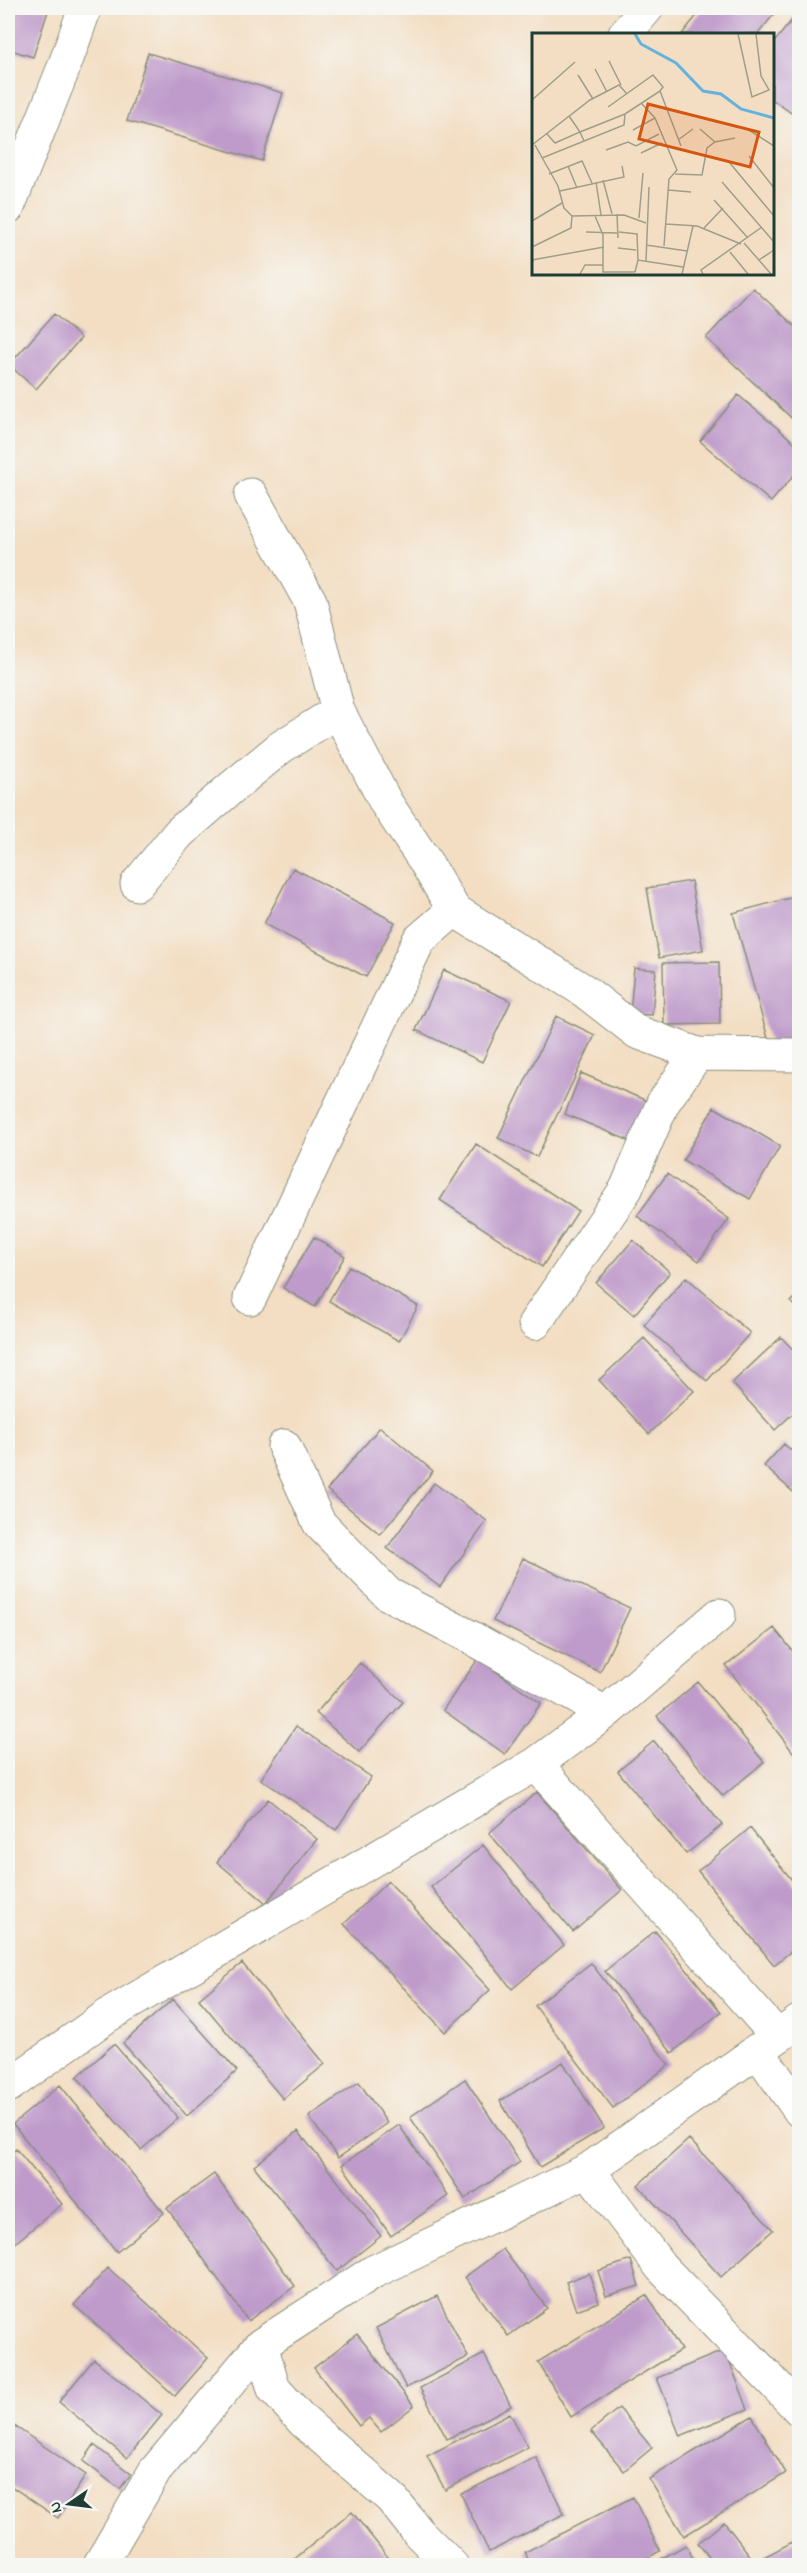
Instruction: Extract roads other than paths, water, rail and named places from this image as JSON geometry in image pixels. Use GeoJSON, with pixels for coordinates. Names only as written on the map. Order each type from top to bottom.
{"type":"FeatureCollection","features":[{"type":"Feature","properties":{"kind":"street"},"geometry":{"type":"LineString","coordinates":[[8,207],[85,8]]}},
{"type":"Feature","properties":{"kind":"street"},"geometry":{"type":"LineString","coordinates":[[626,33],[647,8]]}},
{"type":"Feature","properties":{"kind":"street"},"geometry":{"type":"LineString","coordinates":[[251,495],[310,601],[338,711],[386,803],[425,861],[454,910],[583,990],[637,1032],[697,1053],[800,1055]]}},
{"type":"Feature","properties":{"kind":"street"},"geometry":{"type":"LineString","coordinates":[[137,884],[179,833],[231,788],[281,747],[338,711]]}},
{"type":"Feature","properties":{"kind":"street"},"geometry":{"type":"LineString","coordinates":[[250,1298],[419,940],[454,910]]}},
{"type":"Feature","properties":{"kind":"street"},"geometry":{"type":"LineString","coordinates":[[535,1323],[626,1189],[663,1103],[697,1053]]}},
{"type":"Feature","properties":{"kind":"street"},"geometry":{"type":"LineString","coordinates":[[284,1446],[319,1523],[388,1594],[474,1639],[605,1713]]}},
{"type":"Feature","properties":{"kind":"street"},"geometry":{"type":"LineString","coordinates":[[8,2086],[107,2016],[536,1764],[605,1713],[719,1615]]}},
{"type":"Feature","properties":{"kind":"street"},"geometry":{"type":"LineString","coordinates":[[536,1764],[778,2036],[800,2111]]}},
{"type":"Feature","properties":{"kind":"street"},"geometry":{"type":"LineString","coordinates":[[99,2565],[155,2471],[261,2345],[373,2272],[588,2170],[778,2036]]}},
{"type":"Feature","properties":{"kind":"street"},"geometry":{"type":"LineString","coordinates":[[588,2170],[661,2267],[800,2410]]}},
{"type":"Feature","properties":{"kind":"street"},"geometry":{"type":"LineString","coordinates":[[261,2345],[274,2390],[303,2421],[391,2498],[418,2532],[452,2565]]}}]}
